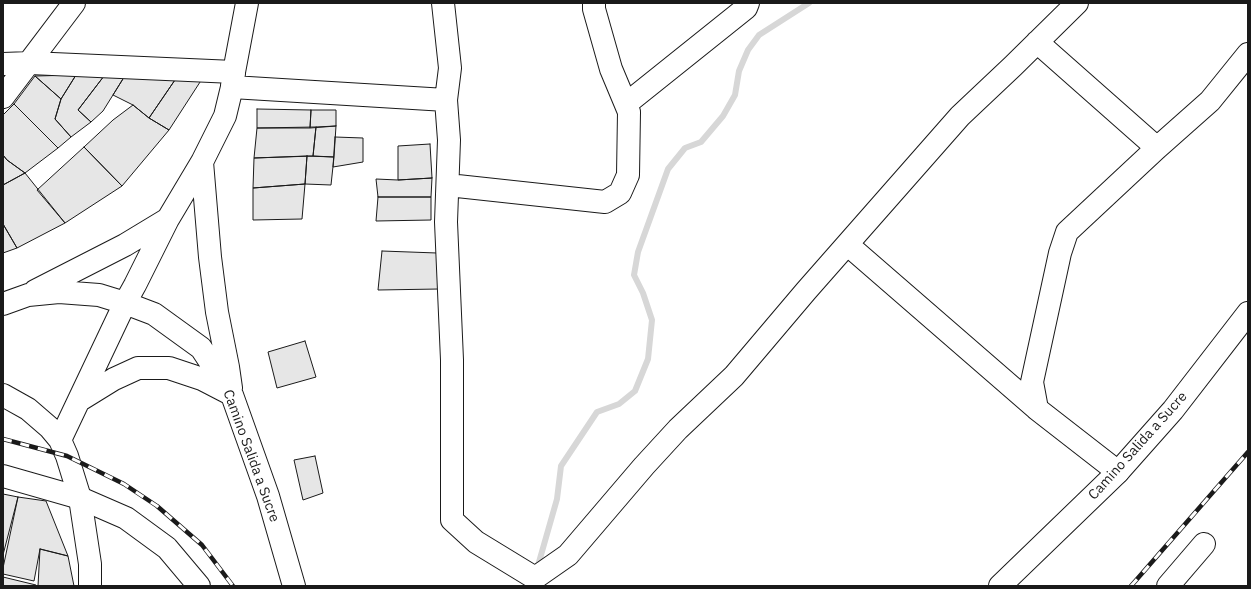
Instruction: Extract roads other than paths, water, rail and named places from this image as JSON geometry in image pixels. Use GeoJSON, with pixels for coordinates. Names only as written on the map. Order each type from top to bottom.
{"type":"FeatureCollection","features":[{"type":"Feature","properties":{"kind":"street"},"geometry":{"type":"LineString","coordinates":[[3,97],[74,3]]}},
{"type":"Feature","properties":{"kind":"street"},"geometry":{"type":"LineString","coordinates":[[60,440],[125,303],[168,219],[202,162],[225,116],[233,80],[246,3]]}},
{"type":"Feature","properties":{"kind":"street"},"geometry":{"type":"LineString","coordinates":[[443,3],[450,68],[446,100],[449,140],[446,222],[452,360],[452,520],[476,542],[535,578],[568,555],[644,466],[678,429],[734,376],[960,116],[1077,3]]}},
{"type":"Feature","properties":{"kind":"street"},"geometry":{"type":"LineString","coordinates":[[448,185],[605,202],[620,193],[628,175],[629,112],[611,69],[594,9],[594,3]]}},
{"type":"Feature","properties":{"kind":"street"},"geometry":{"type":"LineString","coordinates":[[626,104],[746,8],[748,3]]}},
{"type":"Feature","properties":{"kind":"street"},"geometry":{"type":"LineString","coordinates":[[1037,42],[1157,148]]}},
{"type":"Feature","properties":{"kind":"street"},"geometry":{"type":"LineString","coordinates":[[1037,409],[1032,382],[1060,253],[1067,232],[1210,101],[1248,54]]}},
{"type":"Feature","properties":{"kind":"street"},"geometry":{"type":"LineString","coordinates":[[3,64],[30,63],[446,100]]}},
{"type":"Feature","properties":{"kind":"street"},"geometry":{"type":"LineString","coordinates":[[202,162],[210,257],[217,312],[232,395]]}},
{"type":"Feature","properties":{"kind":"street"},"geometry":{"type":"LineString","coordinates":[[3,304],[28,295],[65,274],[125,245],[168,219]]}},
{"type":"Feature","properties":{"kind":"street"},"geometry":{"type":"LineString","coordinates":[[848,245],[1037,409],[1118,472]]}},
{"type":"Feature","properties":{"kind":"street","name":"Camino Salida a Sucre"},"geometry":{"type":"LineString","coordinates":[[28,295],[59,292],[99,295],[154,314],[201,348],[232,395],[268,496],[294,586]]}},
{"type":"Feature","properties":{"kind":"street","name":"Camino Salida a Sucre"},"geometry":{"type":"LineString","coordinates":[[1000,586],[1118,472],[1173,410],[1248,313]]}},
{"type":"Feature","properties":{"kind":"street"},"geometry":{"type":"LineString","coordinates":[[80,400],[138,368],[169,368],[202,379],[232,395]]}},
{"type":"Feature","properties":{"kind":"street"},"geometry":{"type":"LineString","coordinates":[[3,395],[28,409],[50,428],[60,440],[67,456],[80,498],[90,564],[90,586]]}},
{"type":"Feature","properties":{"kind":"street"},"geometry":{"type":"LineString","coordinates":[[3,476],[80,498],[126,518],[168,548],[199,586]]}},
{"type":"Feature","properties":{"kind":"street"},"geometry":{"type":"LineString","coordinates":[[1168,586],[1204,544]]}},
{"type":"Feature","properties":{"kind":"waterway"},"geometry":{"type":"LineString","coordinates":[[537,569],[557,499],[561,466],[597,412],[619,404],[635,391],[648,359],[652,320],[643,293],[634,275],[638,252],[668,169],[685,148],[701,142],[723,116],[735,95],[739,71],[748,50],[759,35],[809,3]]}},
{"type":"Feature","properties":{"kind":"railway"},"geometry":{"type":"LineString","coordinates":[[3,439],[67,456],[124,484],[157,506],[202,545],[233,586]]}},
{"type":"Feature","properties":{"kind":"railway"},"geometry":{"type":"LineString","coordinates":[[1131,586],[1248,452]]}}]}
